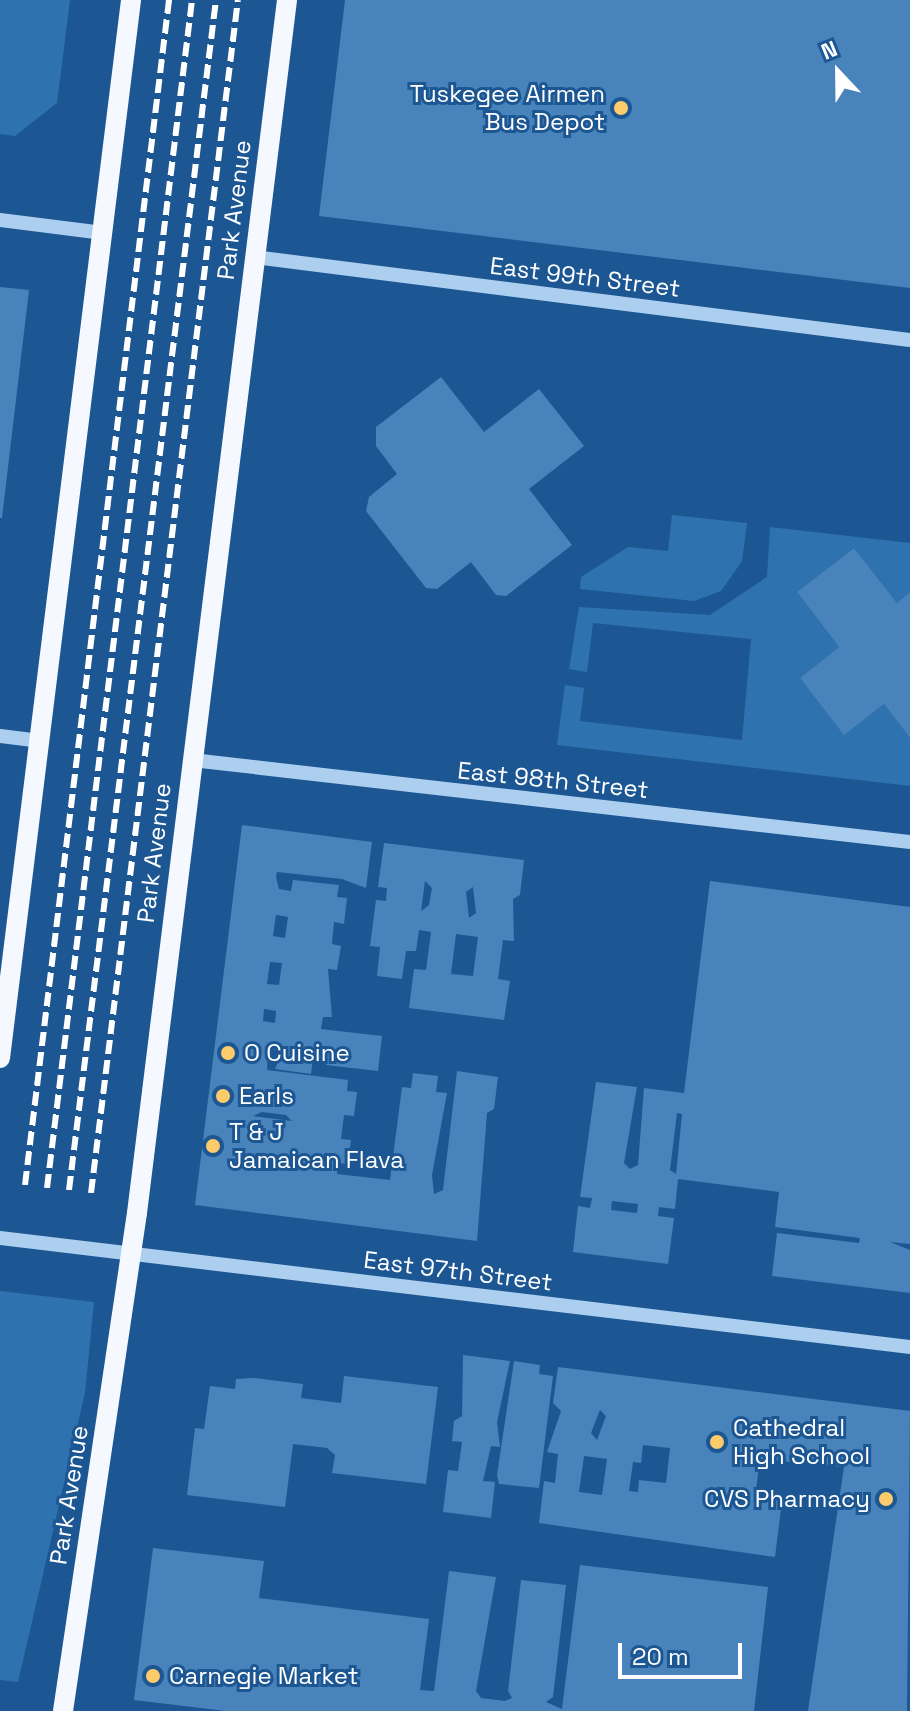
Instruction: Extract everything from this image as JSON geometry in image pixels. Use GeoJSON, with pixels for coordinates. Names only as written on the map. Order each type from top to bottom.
{"type":"FeatureCollection","features":[{"type":"Feature","properties":{"kind":"main road"},"geometry":{"type":"LineString","coordinates":[[0,1058],[131,0]]}},
{"type":"Feature","properties":{"kind":"main road","name":"Park Avenue"},"geometry":{"type":"LineString","coordinates":[[63,1711],[132,1254],[287,0]]}},
{"type":"Feature","properties":{"kind":"street"},"geometry":{"type":"LineString","coordinates":[[0,220],[103,233]]}},
{"type":"Feature","properties":{"kind":"street","name":"East 99th Street"},"geometry":{"type":"LineString","coordinates":[[254,257],[910,340]]}},
{"type":"Feature","properties":{"kind":"street"},"geometry":{"type":"LineString","coordinates":[[0,736],[39,741]]}},
{"type":"Feature","properties":{"kind":"street","name":"East 98th Street"},"geometry":{"type":"LineString","coordinates":[[192,760],[910,842]]}},
{"type":"Feature","properties":{"kind":"street","name":"East 97th Street"},"geometry":{"type":"LineString","coordinates":[[0,1238],[910,1347]]}},
{"type":"Feature","properties":{"kind":"shaded area"},"geometry":{"type":"Polygon","coordinates":[[[0,0],[70,0],[57,103],[15,136],[0,134],[0,0]]]}},
{"type":"Feature","properties":{"kind":"shaded area"},"geometry":{"type":"Polygon","coordinates":[[[672,515],[747,523],[742,561],[721,591],[694,601],[580,589],[581,577],[628,547],[668,551],[672,515]]]}},
{"type":"Feature","properties":{"kind":"shaded area"},"geometry":{"type":"Polygon","coordinates":[[[770,527],[910,543],[910,592],[897,603],[854,548],[797,592],[839,647],[800,678],[844,734],[884,704],[910,738],[910,786],[557,745],[565,685],[584,688],[580,721],[742,740],[751,639],[593,623],[587,672],[569,669],[579,607],[710,615],[767,577],[770,527]]]}},
{"type":"Feature","properties":{"kind":"shaded area"},"geometry":{"type":"Polygon","coordinates":[[[0,1291],[94,1302],[85,1393],[18,1682],[0,1680],[0,1291]]]}},
{"type":"Feature","properties":{"kind":"building","name":"Tuskegee Airmen Bus Depot"},"geometry":{"type":"Polygon","coordinates":[[[345,0],[910,0],[910,288],[319,216],[345,0]]]}},
{"type":"Feature","properties":{"kind":"building"},"geometry":{"type":"Polygon","coordinates":[[[0,287],[29,290],[2,518],[0,518],[0,287]]]}},
{"type":"Feature","properties":{"kind":"building"},"geometry":{"type":"Polygon","coordinates":[[[441,377],[484,432],[539,389],[584,446],[529,489],[572,545],[506,596],[496,595],[471,562],[437,589],[426,588],[366,511],[369,497],[397,474],[376,446],[376,427],[441,377]]]}},
{"type":"Feature","properties":{"kind":"building"},"geometry":{"type":"Polygon","coordinates":[[[854,548],[897,603],[910,592],[910,738],[884,704],[844,735],[800,678],[839,647],[797,592],[854,548]]]}},
{"type":"Feature","properties":{"kind":"building"},"geometry":{"type":"Polygon","coordinates":[[[242,825],[372,842],[366,888],[342,879],[277,872],[276,877],[279,889],[291,891],[293,880],[339,885],[337,897],[347,898],[344,924],[334,922],[332,944],[341,946],[337,970],[328,969],[332,1017],[323,1017],[321,1029],[382,1036],[378,1071],[326,1065],[327,1052],[314,1051],[311,1074],[275,1069],[283,1051],[268,1048],[267,1070],[348,1080],[347,1091],[357,1092],[354,1116],[344,1115],[341,1139],[351,1140],[348,1164],[338,1163],[337,1174],[390,1180],[402,1087],[411,1088],[413,1073],[438,1076],[436,1092],[447,1093],[432,1175],[434,1194],[443,1190],[457,1071],[498,1077],[494,1109],[487,1113],[477,1241],[195,1205],[242,825]],[[276,915],[273,936],[285,938],[288,917],[276,915]],[[270,962],[267,984],[279,985],[282,963],[270,962]],[[264,1009],[263,1021],[275,1023],[276,1011],[264,1009]],[[262,1112],[253,1116],[292,1121],[286,1115],[262,1112]]]}},
{"type":"Feature","properties":{"kind":"building"},"geometry":{"type":"Polygon","coordinates":[[[384,843],[524,860],[520,895],[513,899],[514,941],[503,940],[498,979],[510,981],[504,1020],[409,1008],[414,969],[426,970],[431,932],[419,930],[416,951],[406,951],[402,979],[377,976],[380,947],[370,946],[376,900],[386,901],[387,888],[378,887],[384,843]],[[425,881],[421,911],[429,905],[432,888],[425,881]],[[473,887],[466,892],[469,918],[476,913],[473,887]],[[456,934],[451,974],[473,976],[478,937],[456,934]]]}},
{"type":"Feature","properties":{"kind":"building"},"geometry":{"type":"Polygon","coordinates":[[[710,881],[910,907],[910,1244],[890,1242],[910,1250],[910,1293],[772,1276],[777,1233],[859,1243],[860,1238],[775,1227],[779,1192],[678,1179],[675,1209],[659,1207],[658,1216],[674,1218],[668,1264],[573,1252],[578,1206],[590,1208],[592,1198],[580,1197],[596,1082],[637,1087],[624,1163],[630,1169],[638,1165],[644,1088],[684,1093],[710,881]],[[677,1113],[670,1170],[676,1174],[682,1114],[677,1113]],[[612,1201],[611,1210],[637,1213],[638,1204],[612,1201]]]}},
{"type":"Feature","properties":{"kind":"building"},"geometry":{"type":"Polygon","coordinates":[[[463,1355],[510,1361],[497,1422],[500,1447],[491,1446],[483,1481],[495,1482],[491,1518],[443,1512],[448,1470],[458,1471],[462,1442],[452,1441],[454,1421],[462,1416],[463,1355]]]}},
{"type":"Feature","properties":{"kind":"building"},"geometry":{"type":"Polygon","coordinates":[[[514,1361],[540,1365],[539,1374],[553,1376],[539,1488],[499,1484],[497,1475],[514,1361]]]}},
{"type":"Feature","properties":{"kind":"building"},"geometry":{"type":"Polygon","coordinates":[[[558,1367],[910,1411],[907,1711],[808,1711],[844,1467],[760,1459],[755,1497],[782,1501],[775,1557],[539,1523],[544,1481],[555,1483],[558,1454],[547,1452],[561,1411],[553,1403],[558,1367]],[[600,1410],[591,1433],[597,1440],[606,1416],[600,1410]],[[643,1445],[641,1463],[633,1462],[629,1491],[638,1492],[639,1480],[666,1483],[670,1448],[643,1445]],[[584,1456],[579,1492],[602,1495],[607,1459],[584,1456]]]}},
{"type":"Feature","properties":{"kind":"building"},"geometry":{"type":"Polygon","coordinates":[[[344,1376],[438,1387],[426,1484],[332,1473],[335,1455],[327,1448],[293,1444],[285,1507],[187,1495],[195,1428],[204,1429],[210,1386],[235,1389],[236,1379],[253,1378],[303,1384],[301,1398],[341,1403],[344,1376]]]}},
{"type":"Feature","properties":{"kind":"building"},"geometry":{"type":"Polygon","coordinates":[[[153,1548],[264,1561],[259,1598],[429,1619],[420,1690],[434,1691],[449,1571],[496,1577],[476,1691],[481,1698],[505,1701],[512,1698],[508,1691],[521,1580],[566,1585],[553,1697],[546,1702],[562,1709],[580,1565],[768,1587],[754,1711],[226,1711],[134,1700],[153,1548]]]}},
{"type":"Feature","properties":{"kind":"railway"},"geometry":{"type":"LineString","coordinates":[[25,1185],[169,0]]}},
{"type":"Feature","properties":{"kind":"railway"},"geometry":{"type":"LineString","coordinates":[[47,1188],[192,0]]}},
{"type":"Feature","properties":{"kind":"railway"},"geometry":{"type":"LineString","coordinates":[[69,1190],[216,0]]}},
{"type":"Feature","properties":{"kind":"railway"},"geometry":{"type":"LineString","coordinates":[[91,1193],[238,0]]}},
{"type":"Feature","properties":{"kind":"place","name":"Tuskegee Airmen Bus Depot"},"geometry":{"type":"Point","coordinates":[621,108]}},
{"type":"Feature","properties":{"kind":"place","name":"O Cuisine"},"geometry":{"type":"Point","coordinates":[228,1053]}},
{"type":"Feature","properties":{"kind":"place","name":"Earls"},"geometry":{"type":"Point","coordinates":[223,1096]}},
{"type":"Feature","properties":{"kind":"place","name":"T & J Jamaican Flava"},"geometry":{"type":"Point","coordinates":[213,1146]}},
{"type":"Feature","properties":{"kind":"place","name":"Cathedral High School"},"geometry":{"type":"Point","coordinates":[717,1442]}},
{"type":"Feature","properties":{"kind":"place","name":"CVS Pharmacy"},"geometry":{"type":"Point","coordinates":[886,1499]}},
{"type":"Feature","properties":{"kind":"place","name":"Carnegie Market"},"geometry":{"type":"Point","coordinates":[153,1676]}}]}
